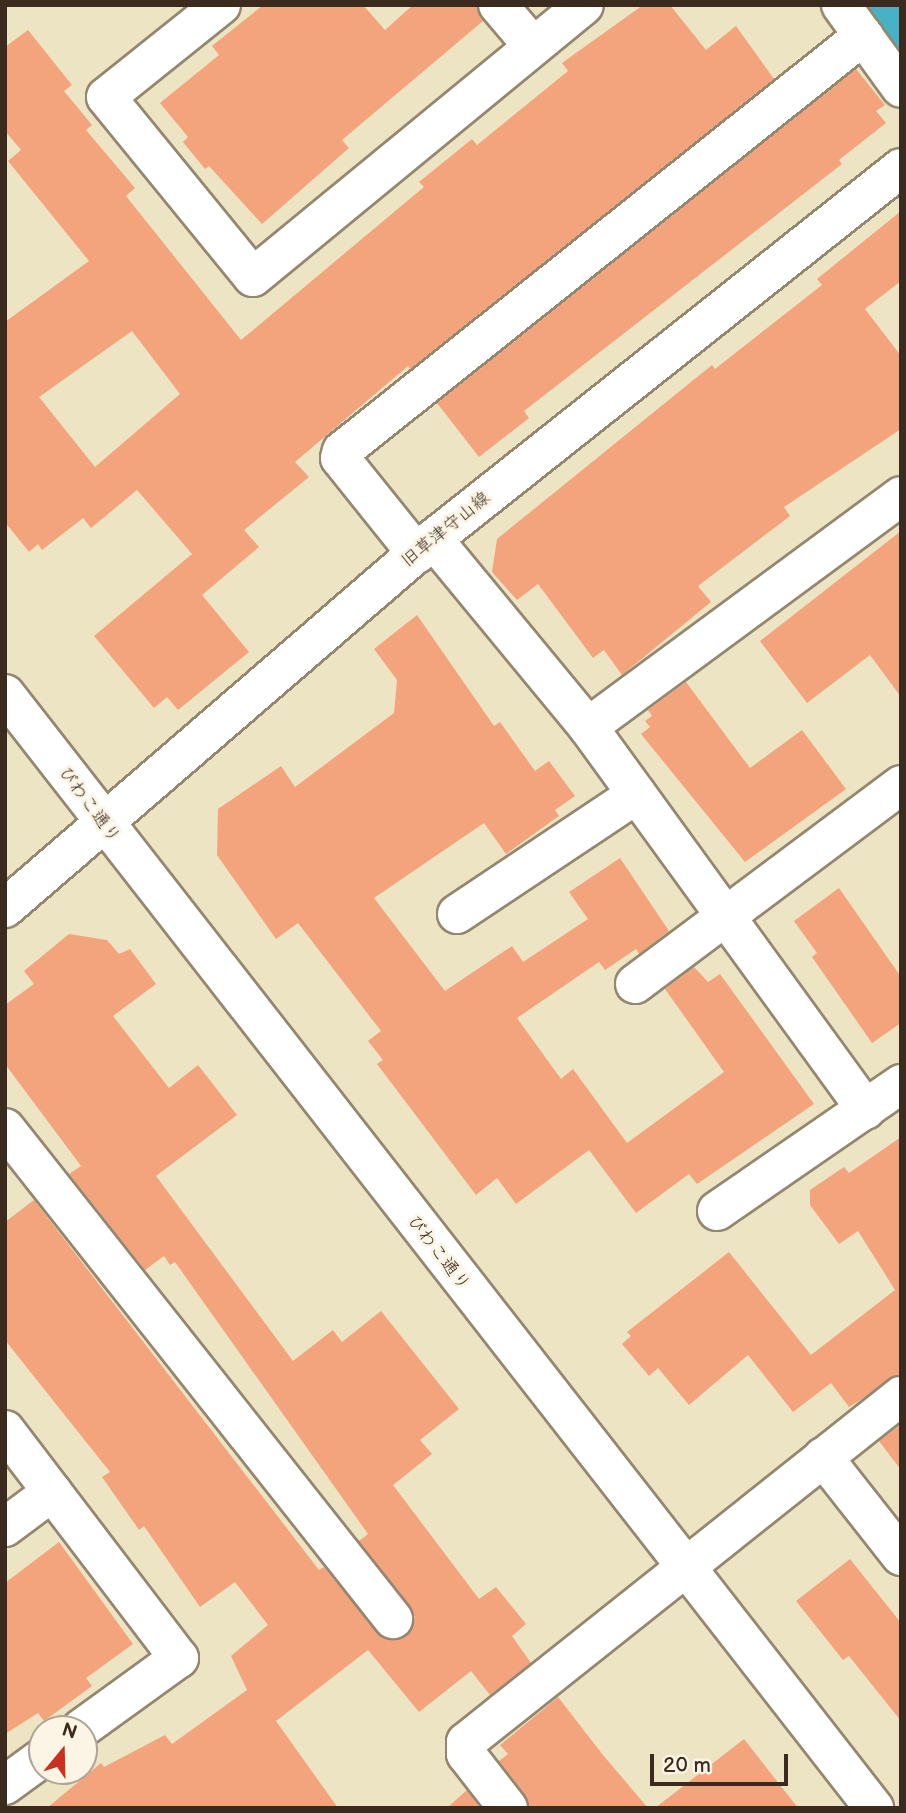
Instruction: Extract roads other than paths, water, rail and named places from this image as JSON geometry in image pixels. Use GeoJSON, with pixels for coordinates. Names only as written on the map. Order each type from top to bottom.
{"type":"FeatureCollection","features":[{"type":"Feature","properties":{"kind":"street"},"geometry":{"type":"LineString","coordinates":[[221,5],[106,97],[253,277],[584,5]]}},
{"type":"Feature","properties":{"kind":"street"},"geometry":{"type":"LineString","coordinates":[[498,5],[533,46]]}},
{"type":"Feature","properties":{"kind":"street"},"geometry":{"type":"LineString","coordinates":[[841,5],[901,88]]}},
{"type":"Feature","properties":{"kind":"street"},"geometry":{"type":"LineString","coordinates":[[864,36],[342,451],[340,458],[425,547],[588,727],[866,1110]]}},
{"type":"Feature","properties":{"kind":"street","name":"旧草津守山線"},"geometry":{"type":"LineString","coordinates":[[5,908],[425,547],[901,168]]}},
{"type":"Feature","properties":{"kind":"street"},"geometry":{"type":"LineString","coordinates":[[588,727],[901,496]]}},
{"type":"Feature","properties":{"kind":"street","name":"びわこ通り"},"geometry":{"type":"LineString","coordinates":[[5,694],[682,1567],[874,1808]]}},
{"type":"Feature","properties":{"kind":"street"},"geometry":{"type":"LineString","coordinates":[[635,984],[723,914],[901,785]]}},
{"type":"Feature","properties":{"kind":"street"},"geometry":{"type":"LineString","coordinates":[[457,914],[637,794]]}},
{"type":"Feature","properties":{"kind":"street"},"geometry":{"type":"LineString","coordinates":[[718,1210],[901,1084]]}},
{"type":"Feature","properties":{"kind":"street"},"geometry":{"type":"LineString","coordinates":[[5,1128],[393,1619]]}},
{"type":"Feature","properties":{"kind":"street"},"geometry":{"type":"LineString","coordinates":[[508,1808],[466,1754],[466,1742],[682,1567],[901,1396]]}},
{"type":"Feature","properties":{"kind":"street"},"geometry":{"type":"LineString","coordinates":[[5,1430],[178,1658],[98,1717]]}},
{"type":"Feature","properties":{"kind":"street"},"geometry":{"type":"LineString","coordinates":[[823,1457],[901,1556]]}},
{"type":"Feature","properties":{"kind":"street"},"geometry":{"type":"LineString","coordinates":[[5,1527],[52,1492]]}},
{"type":"Feature","properties":{"kind":"street"},"geometry":{"type":"LineString","coordinates":[[5,1785],[28,1768]]}},
{"type":"Feature","properties":{"kind":"waterway"},"geometry":{"type":"LineString","coordinates":[[881,5],[901,31]]}}]}
